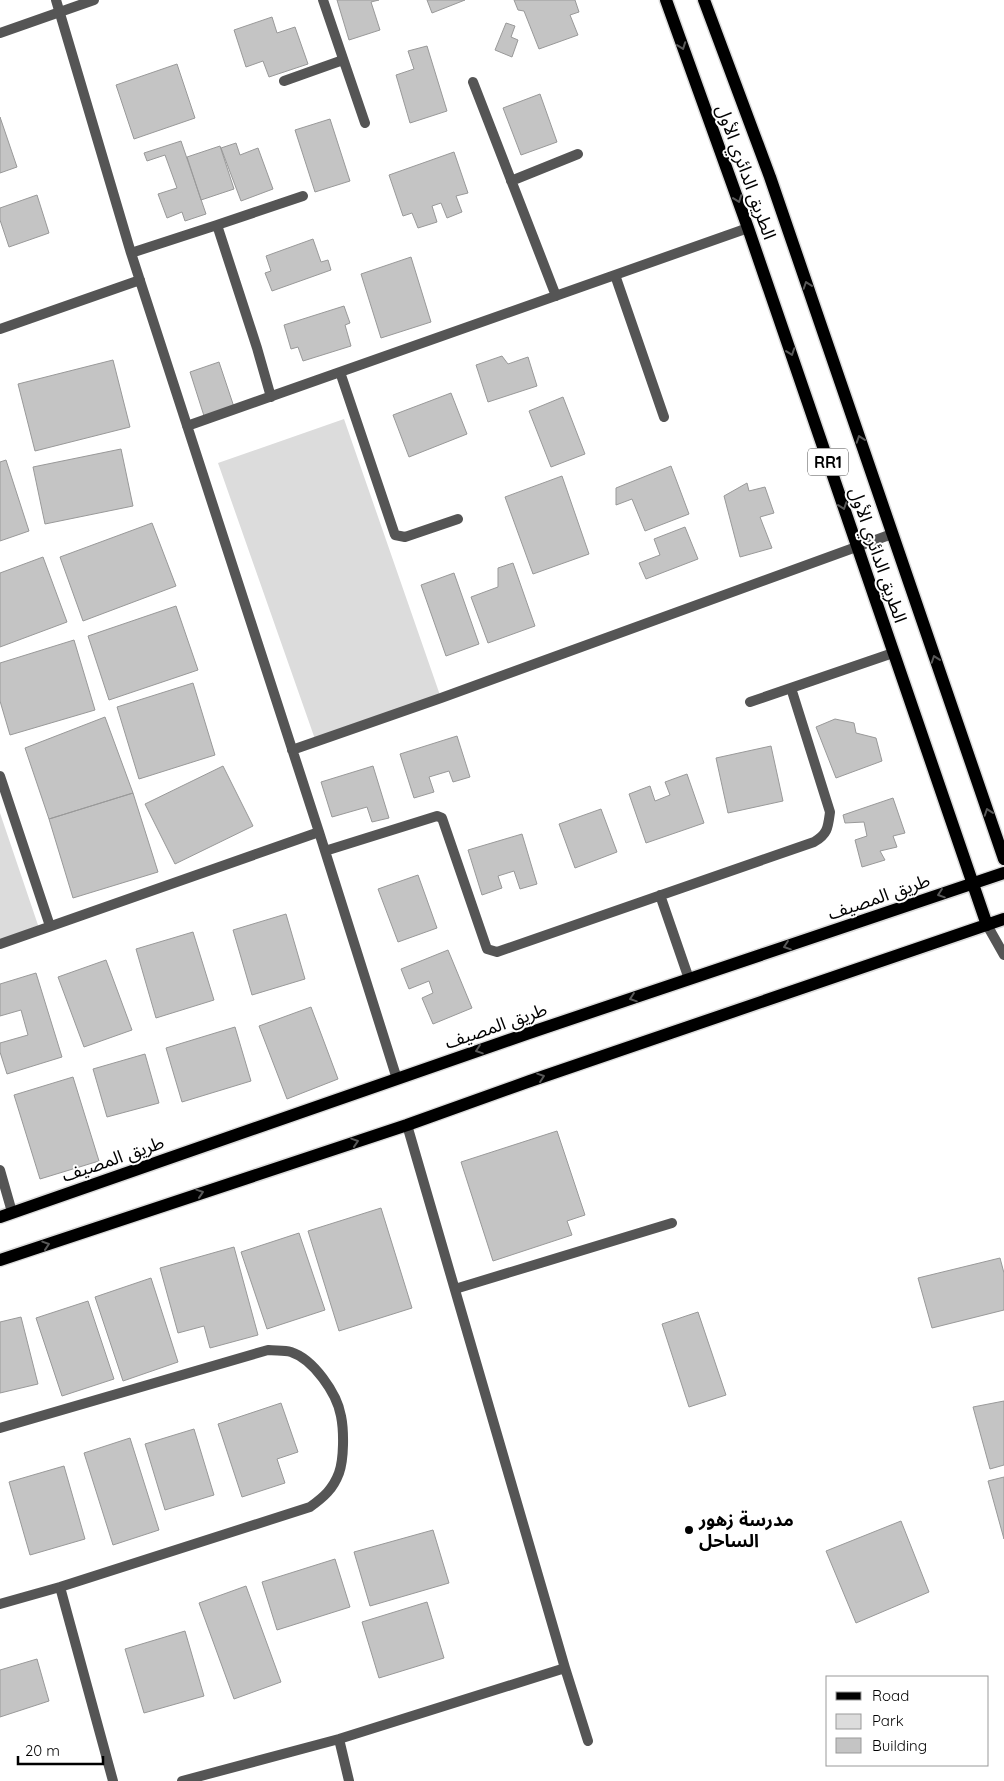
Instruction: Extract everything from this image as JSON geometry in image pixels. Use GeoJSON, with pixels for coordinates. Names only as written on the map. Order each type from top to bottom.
{"type":"FeatureCollection","features":[{"type":"Feature","properties":{"kind":"main road","name":"الطريق الدائري الأول"},"geometry":{"type":"LineString","coordinates":[[666,0],[748,228],[987,924]]}},
{"type":"Feature","properties":{"kind":"main road","name":"الطريق الدائري الأول"},"geometry":{"type":"LineString","coordinates":[[704,0],[770,177],[1004,859]]}},
{"type":"Feature","properties":{"kind":"main road","name":"طريق المصيف"},"geometry":{"type":"LineString","coordinates":[[0,1216],[689,979],[1004,874]]}},
{"type":"Feature","properties":{"kind":"main road"},"geometry":{"type":"LineString","coordinates":[[0,1260],[407,1124],[1004,918]]}},
{"type":"Feature","properties":{"kind":"street"},"geometry":{"type":"LineString","coordinates":[[56,0],[131,253],[397,1079]]}},
{"type":"Feature","properties":{"kind":"street"},"geometry":{"type":"LineString","coordinates":[[0,33],[94,0]]}},
{"type":"Feature","properties":{"kind":"street"},"geometry":{"type":"LineString","coordinates":[[322,0],[365,122]]}},
{"type":"Feature","properties":{"kind":"street"},"geometry":{"type":"LineString","coordinates":[[284,81],[343,60]]}},
{"type":"Feature","properties":{"kind":"street"},"geometry":{"type":"LineString","coordinates":[[473,82],[556,296]]}},
{"type":"Feature","properties":{"kind":"street"},"geometry":{"type":"LineString","coordinates":[[511,181],[578,154]]}},
{"type":"Feature","properties":{"kind":"street"},"geometry":{"type":"LineString","coordinates":[[131,253],[303,196]]}},
{"type":"Feature","properties":{"kind":"street"},"geometry":{"type":"LineString","coordinates":[[217,225],[271,396]]}},
{"type":"Feature","properties":{"kind":"street"},"geometry":{"type":"LineString","coordinates":[[188,426],[748,228]]}},
{"type":"Feature","properties":{"kind":"street"},"geometry":{"type":"LineString","coordinates":[[615,275],[664,417]]}},
{"type":"Feature","properties":{"kind":"street"},"geometry":{"type":"LineString","coordinates":[[0,330],[140,280]]}},
{"type":"Feature","properties":{"kind":"street"},"geometry":{"type":"LineString","coordinates":[[340,372],[395,535],[404,537],[458,519]]}},
{"type":"Feature","properties":{"kind":"street"},"geometry":{"type":"LineString","coordinates":[[292,750],[450,695],[892,534]]}},
{"type":"Feature","properties":{"kind":"street"},"geometry":{"type":"LineString","coordinates":[[750,702],[893,653]]}},
{"type":"Feature","properties":{"kind":"street"},"geometry":{"type":"LineString","coordinates":[[325,851],[436,816],[442,818],[487,949],[497,952],[814,842],[822,838],[827,830],[830,812],[791,688]]}},
{"type":"Feature","properties":{"kind":"street"},"geometry":{"type":"LineString","coordinates":[[0,776],[50,926]]}},
{"type":"Feature","properties":{"kind":"street"},"geometry":{"type":"LineString","coordinates":[[0,944],[319,832]]}},
{"type":"Feature","properties":{"kind":"street"},"geometry":{"type":"LineString","coordinates":[[660,895],[689,979]]}},
{"type":"Feature","properties":{"kind":"street"},"geometry":{"type":"LineString","coordinates":[[987,924],[1004,955]]}},
{"type":"Feature","properties":{"kind":"street"},"geometry":{"type":"LineString","coordinates":[[407,1124],[565,1668],[588,1741]]}},
{"type":"Feature","properties":{"kind":"street"},"geometry":{"type":"LineString","coordinates":[[0,1170],[12,1212]]}},
{"type":"Feature","properties":{"kind":"street"},"geometry":{"type":"LineString","coordinates":[[455,1289],[672,1223]]}},
{"type":"Feature","properties":{"kind":"street"},"geometry":{"type":"LineString","coordinates":[[0,1428],[268,1350],[291,1352],[312,1365],[330,1388],[341,1415],[343,1446],[339,1472],[326,1496],[310,1507],[0,1604]]}},
{"type":"Feature","properties":{"kind":"street"},"geometry":{"type":"LineString","coordinates":[[60,1586],[113,1781]]}},
{"type":"Feature","properties":{"kind":"street"},"geometry":{"type":"LineString","coordinates":[[182,1781],[339,1739],[565,1668]]}},
{"type":"Feature","properties":{"kind":"street"},"geometry":{"type":"LineString","coordinates":[[339,1739],[349,1781]]}},
{"type":"Feature","properties":{"kind":"green space"},"geometry":{"type":"Polygon","coordinates":[[[344,419],[441,698],[316,742],[218,463],[344,419]]]}},
{"type":"Feature","properties":{"kind":"green space"},"geometry":{"type":"Polygon","coordinates":[[[0,813],[40,931],[0,945],[0,813]]]}},
{"type":"Feature","properties":{"kind":"building"},"geometry":{"type":"Polygon","coordinates":[[[337,0],[379,0],[371,2],[380,30],[349,40],[337,0]]]}},
{"type":"Feature","properties":{"kind":"building"},"geometry":{"type":"Polygon","coordinates":[[[427,0],[465,0],[432,13],[427,0]]]}},
{"type":"Feature","properties":{"kind":"building"},"geometry":{"type":"Polygon","coordinates":[[[514,0],[575,0],[579,12],[570,15],[578,35],[539,49],[524,11],[518,10],[514,0]]]}},
{"type":"Feature","properties":{"kind":"building"},"geometry":{"type":"Polygon","coordinates":[[[272,17],[277,33],[295,27],[308,64],[269,77],[263,61],[246,67],[234,30],[272,17]]]}},
{"type":"Feature","properties":{"kind":"building"},"geometry":{"type":"Polygon","coordinates":[[[506,23],[515,26],[511,37],[518,40],[512,57],[495,50],[506,23]]]}},
{"type":"Feature","properties":{"kind":"building"},"geometry":{"type":"Polygon","coordinates":[[[427,46],[447,111],[410,123],[396,75],[414,69],[408,51],[427,46]]]}},
{"type":"Feature","properties":{"kind":"building"},"geometry":{"type":"Polygon","coordinates":[[[177,64],[195,118],[134,139],[116,85],[177,64]]]}},
{"type":"Feature","properties":{"kind":"building"},"geometry":{"type":"Polygon","coordinates":[[[540,94],[557,142],[521,155],[503,108],[540,94]]]}},
{"type":"Feature","properties":{"kind":"building"},"geometry":{"type":"Polygon","coordinates":[[[0,117],[17,167],[0,173],[0,117]]]}},
{"type":"Feature","properties":{"kind":"building"},"geometry":{"type":"Polygon","coordinates":[[[330,119],[350,181],[315,192],[295,130],[330,119]]]}},
{"type":"Feature","properties":{"kind":"building"},"geometry":{"type":"Polygon","coordinates":[[[181,141],[206,214],[185,221],[182,212],[167,218],[158,194],[177,188],[165,155],[147,161],[144,153],[181,141]]]}},
{"type":"Feature","properties":{"kind":"building"},"geometry":{"type":"Polygon","coordinates":[[[236,143],[240,155],[258,148],[273,189],[241,201],[221,148],[236,143]]]}},
{"type":"Feature","properties":{"kind":"building"},"geometry":{"type":"Polygon","coordinates":[[[220,146],[234,189],[201,200],[187,157],[220,146]]]}},
{"type":"Feature","properties":{"kind":"building"},"geometry":{"type":"Polygon","coordinates":[[[454,152],[468,193],[456,196],[462,212],[447,218],[441,203],[432,206],[437,222],[418,228],[412,213],[403,216],[389,175],[454,152]]]}},
{"type":"Feature","properties":{"kind":"building"},"geometry":{"type":"Polygon","coordinates":[[[37,195],[49,233],[9,247],[0,220],[0,208],[37,195]]]}},
{"type":"Feature","properties":{"kind":"building"},"geometry":{"type":"Polygon","coordinates":[[[313,239],[321,262],[328,260],[331,270],[272,291],[265,273],[271,271],[266,256],[313,239]]]}},
{"type":"Feature","properties":{"kind":"building"},"geometry":{"type":"Polygon","coordinates":[[[411,257],[431,322],[381,338],[361,274],[411,257]]]}},
{"type":"Feature","properties":{"kind":"building"},"geometry":{"type":"Polygon","coordinates":[[[344,306],[350,323],[345,325],[351,346],[303,361],[298,347],[291,349],[284,325],[344,306]]]}},
{"type":"Feature","properties":{"kind":"building"},"geometry":{"type":"Polygon","coordinates":[[[502,356],[508,364],[528,357],[537,386],[488,402],[476,365],[502,356]]]}},
{"type":"Feature","properties":{"kind":"building"},"geometry":{"type":"Polygon","coordinates":[[[113,360],[130,427],[35,451],[18,384],[113,360]]]}},
{"type":"Feature","properties":{"kind":"building"},"geometry":{"type":"Polygon","coordinates":[[[219,362],[235,410],[205,419],[190,372],[219,362]]]}},
{"type":"Feature","properties":{"kind":"building"},"geometry":{"type":"Polygon","coordinates":[[[451,393],[467,434],[409,457],[393,415],[451,393]]]}},
{"type":"Feature","properties":{"kind":"building"},"geometry":{"type":"Polygon","coordinates":[[[563,397],[585,454],[551,467],[529,411],[563,397]]]}},
{"type":"Feature","properties":{"kind":"building"},"geometry":{"type":"Polygon","coordinates":[[[121,449],[133,506],[45,524],[33,467],[121,449]]]}},
{"type":"Feature","properties":{"kind":"building"},"geometry":{"type":"Polygon","coordinates":[[[6,460],[29,531],[0,541],[0,462],[6,460]]]}},
{"type":"Feature","properties":{"kind":"building"},"geometry":{"type":"Polygon","coordinates":[[[671,466],[689,514],[645,531],[632,499],[616,505],[616,488],[671,466]]]}},
{"type":"Feature","properties":{"kind":"building"},"geometry":{"type":"Polygon","coordinates":[[[562,476],[589,554],[533,574],[505,497],[562,476]]]}},
{"type":"Feature","properties":{"kind":"building"},"geometry":{"type":"Polygon","coordinates":[[[747,483],[749,491],[765,487],[774,513],[760,517],[772,548],[740,557],[724,496],[747,483]]]}},
{"type":"Feature","properties":{"kind":"building"},"geometry":{"type":"Polygon","coordinates":[[[152,523],[176,586],[83,621],[60,557],[152,523]]]}},
{"type":"Feature","properties":{"kind":"building"},"geometry":{"type":"Polygon","coordinates":[[[685,527],[698,559],[646,579],[639,563],[660,555],[654,539],[685,527]]]}},
{"type":"Feature","properties":{"kind":"building"},"geometry":{"type":"Polygon","coordinates":[[[43,557],[67,622],[0,647],[0,573],[43,557]]]}},
{"type":"Feature","properties":{"kind":"building"},"geometry":{"type":"Polygon","coordinates":[[[513,563],[535,626],[488,643],[471,597],[498,587],[498,568],[513,563]]]}},
{"type":"Feature","properties":{"kind":"building"},"geometry":{"type":"Polygon","coordinates":[[[454,573],[479,644],[446,656],[421,585],[454,573]]]}},
{"type":"Feature","properties":{"kind":"building"},"geometry":{"type":"Polygon","coordinates":[[[176,606],[198,670],[109,700],[88,636],[176,606]]]}},
{"type":"Feature","properties":{"kind":"building"},"geometry":{"type":"Polygon","coordinates":[[[74,640],[95,710],[10,735],[0,701],[0,663],[74,640]]]}},
{"type":"Feature","properties":{"kind":"building"},"geometry":{"type":"Polygon","coordinates":[[[193,683],[215,755],[139,779],[117,707],[193,683]]]}},
{"type":"Feature","properties":{"kind":"building"},"geometry":{"type":"Polygon","coordinates":[[[105,717],[133,793],[49,819],[25,748],[105,717]]]}},
{"type":"Feature","properties":{"kind":"building"},"geometry":{"type":"Polygon","coordinates":[[[835,719],[854,723],[856,733],[876,738],[882,761],[836,778],[816,727],[835,719]]]}},
{"type":"Feature","properties":{"kind":"building"},"geometry":{"type":"Polygon","coordinates":[[[457,736],[470,777],[453,782],[449,771],[429,777],[434,792],[414,798],[400,754],[457,736]]]}},
{"type":"Feature","properties":{"kind":"building"},"geometry":{"type":"Polygon","coordinates":[[[771,746],[783,801],[728,813],[716,758],[771,746]]]}},
{"type":"Feature","properties":{"kind":"building"},"geometry":{"type":"Polygon","coordinates":[[[223,766],[253,826],[175,864],[145,804],[223,766]]]}},
{"type":"Feature","properties":{"kind":"building"},"geometry":{"type":"Polygon","coordinates":[[[373,766],[389,818],[372,822],[367,807],[332,817],[321,782],[373,766]]]}},
{"type":"Feature","properties":{"kind":"building"},"geometry":{"type":"Polygon","coordinates":[[[687,774],[704,823],[646,843],[629,794],[650,786],[655,801],[670,795],[665,782],[687,774]]]}},
{"type":"Feature","properties":{"kind":"building"},"geometry":{"type":"Polygon","coordinates":[[[133,793],[158,872],[73,898],[49,819],[133,793]]]}},
{"type":"Feature","properties":{"kind":"building"},"geometry":{"type":"Polygon","coordinates":[[[893,798],[905,833],[893,836],[897,847],[880,851],[885,860],[862,867],[855,840],[867,836],[864,822],[845,823],[843,815],[893,798]]]}},
{"type":"Feature","properties":{"kind":"building"},"geometry":{"type":"Polygon","coordinates":[[[601,809],[617,852],[575,868],[559,824],[601,809]]]}},
{"type":"Feature","properties":{"kind":"building"},"geometry":{"type":"Polygon","coordinates":[[[522,834],[537,884],[520,889],[514,871],[498,876],[502,888],[482,895],[468,850],[522,834]]]}},
{"type":"Feature","properties":{"kind":"building"},"geometry":{"type":"Polygon","coordinates":[[[418,875],[437,928],[398,942],[378,889],[418,875]]]}},
{"type":"Feature","properties":{"kind":"building"},"geometry":{"type":"Polygon","coordinates":[[[286,914],[305,979],[252,995],[233,930],[286,914]]]}},
{"type":"Feature","properties":{"kind":"building"},"geometry":{"type":"Polygon","coordinates":[[[193,932],[214,1000],[156,1018],[136,949],[193,932]]]}},
{"type":"Feature","properties":{"kind":"building"},"geometry":{"type":"Polygon","coordinates":[[[448,950],[472,1008],[433,1024],[422,998],[433,993],[429,981],[409,989],[401,969],[448,950]]]}},
{"type":"Feature","properties":{"kind":"building"},"geometry":{"type":"Polygon","coordinates":[[[106,960],[132,1030],[84,1047],[58,977],[106,960]]]}},
{"type":"Feature","properties":{"kind":"building"},"geometry":{"type":"Polygon","coordinates":[[[36,973],[62,1057],[7,1074],[0,1052],[0,1043],[28,1035],[21,1010],[0,1016],[0,984],[36,973]]]}},
{"type":"Feature","properties":{"kind":"building"},"geometry":{"type":"Polygon","coordinates":[[[311,1007],[338,1079],[287,1099],[259,1026],[311,1007]]]}},
{"type":"Feature","properties":{"kind":"building"},"geometry":{"type":"Polygon","coordinates":[[[235,1027],[251,1081],[182,1102],[166,1048],[235,1027]]]}},
{"type":"Feature","properties":{"kind":"building"},"geometry":{"type":"Polygon","coordinates":[[[145,1054],[159,1103],[107,1117],[93,1069],[145,1054]]]}},
{"type":"Feature","properties":{"kind":"building"},"geometry":{"type":"Polygon","coordinates":[[[73,1077],[99,1161],[40,1179],[14,1095],[73,1077]]]}},
{"type":"Feature","properties":{"kind":"building"},"geometry":{"type":"Polygon","coordinates":[[[557,1131],[585,1215],[567,1221],[572,1235],[493,1261],[461,1162],[557,1131]]]}},
{"type":"Feature","properties":{"kind":"building"},"geometry":{"type":"Polygon","coordinates":[[[381,1208],[412,1308],[339,1331],[308,1231],[381,1208]]]}},
{"type":"Feature","properties":{"kind":"building"},"geometry":{"type":"Polygon","coordinates":[[[299,1233],[325,1310],[267,1329],[241,1252],[299,1233]]]}},
{"type":"Feature","properties":{"kind":"building"},"geometry":{"type":"Polygon","coordinates":[[[234,1247],[258,1335],[210,1348],[204,1326],[178,1333],[160,1268],[234,1247]]]}},
{"type":"Feature","properties":{"kind":"building"},"geometry":{"type":"Polygon","coordinates":[[[1000,1258],[1004,1273],[1004,1310],[932,1328],[918,1278],[1000,1258]]]}},
{"type":"Feature","properties":{"kind":"building"},"geometry":{"type":"Polygon","coordinates":[[[151,1278],[178,1362],[123,1381],[95,1297],[151,1278]]]}},
{"type":"Feature","properties":{"kind":"building"},"geometry":{"type":"Polygon","coordinates":[[[88,1301],[114,1379],[62,1396],[36,1318],[88,1301]]]}},
{"type":"Feature","properties":{"kind":"building"},"geometry":{"type":"Polygon","coordinates":[[[698,1312],[726,1395],[689,1407],[662,1324],[698,1312]]]}},
{"type":"Feature","properties":{"kind":"building"},"geometry":{"type":"Polygon","coordinates":[[[21,1317],[38,1384],[0,1393],[0,1322],[21,1317]]]}},
{"type":"Feature","properties":{"kind":"building"},"geometry":{"type":"Polygon","coordinates":[[[1004,1401],[1004,1465],[990,1469],[973,1407],[1004,1401]]]}},
{"type":"Feature","properties":{"kind":"building"},"geometry":{"type":"Polygon","coordinates":[[[281,1403],[298,1452],[277,1459],[285,1483],[242,1497],[218,1424],[281,1403]]]}},
{"type":"Feature","properties":{"kind":"building"},"geometry":{"type":"Polygon","coordinates":[[[194,1429],[214,1495],[165,1510],[145,1444],[194,1429]]]}},
{"type":"Feature","properties":{"kind":"building"},"geometry":{"type":"Polygon","coordinates":[[[130,1438],[159,1530],[113,1545],[84,1453],[130,1438]]]}},
{"type":"Feature","properties":{"kind":"building"},"geometry":{"type":"Polygon","coordinates":[[[64,1466],[85,1539],[30,1555],[9,1482],[64,1466]]]}},
{"type":"Feature","properties":{"kind":"building"},"geometry":{"type":"Polygon","coordinates":[[[1004,1477],[1004,1539],[988,1481],[1004,1477]]]}},
{"type":"Feature","properties":{"kind":"building"},"geometry":{"type":"Polygon","coordinates":[[[901,1521],[929,1592],[856,1623],[826,1551],[901,1521]]]}},
{"type":"Feature","properties":{"kind":"building"},"geometry":{"type":"Polygon","coordinates":[[[433,1530],[449,1583],[370,1606],[354,1552],[433,1530]]]}},
{"type":"Feature","properties":{"kind":"building"},"geometry":{"type":"Polygon","coordinates":[[[335,1559],[350,1607],[277,1630],[262,1582],[335,1559]]]}},
{"type":"Feature","properties":{"kind":"building"},"geometry":{"type":"Polygon","coordinates":[[[246,1586],[281,1682],[234,1699],[199,1603],[246,1586]]]}},
{"type":"Feature","properties":{"kind":"building"},"geometry":{"type":"Polygon","coordinates":[[[427,1602],[444,1658],[379,1678],[362,1622],[427,1602]]]}},
{"type":"Feature","properties":{"kind":"building"},"geometry":{"type":"Polygon","coordinates":[[[185,1631],[204,1696],[144,1713],[125,1649],[185,1631]]]}},
{"type":"Feature","properties":{"kind":"building"},"geometry":{"type":"Polygon","coordinates":[[[37,1659],[49,1701],[0,1717],[0,1670],[37,1659]]]}},
{"type":"Feature","properties":{"kind":"place","name":"مدرسة زهور الساحل"},"geometry":{"type":"Point","coordinates":[689,1530]}}]}
